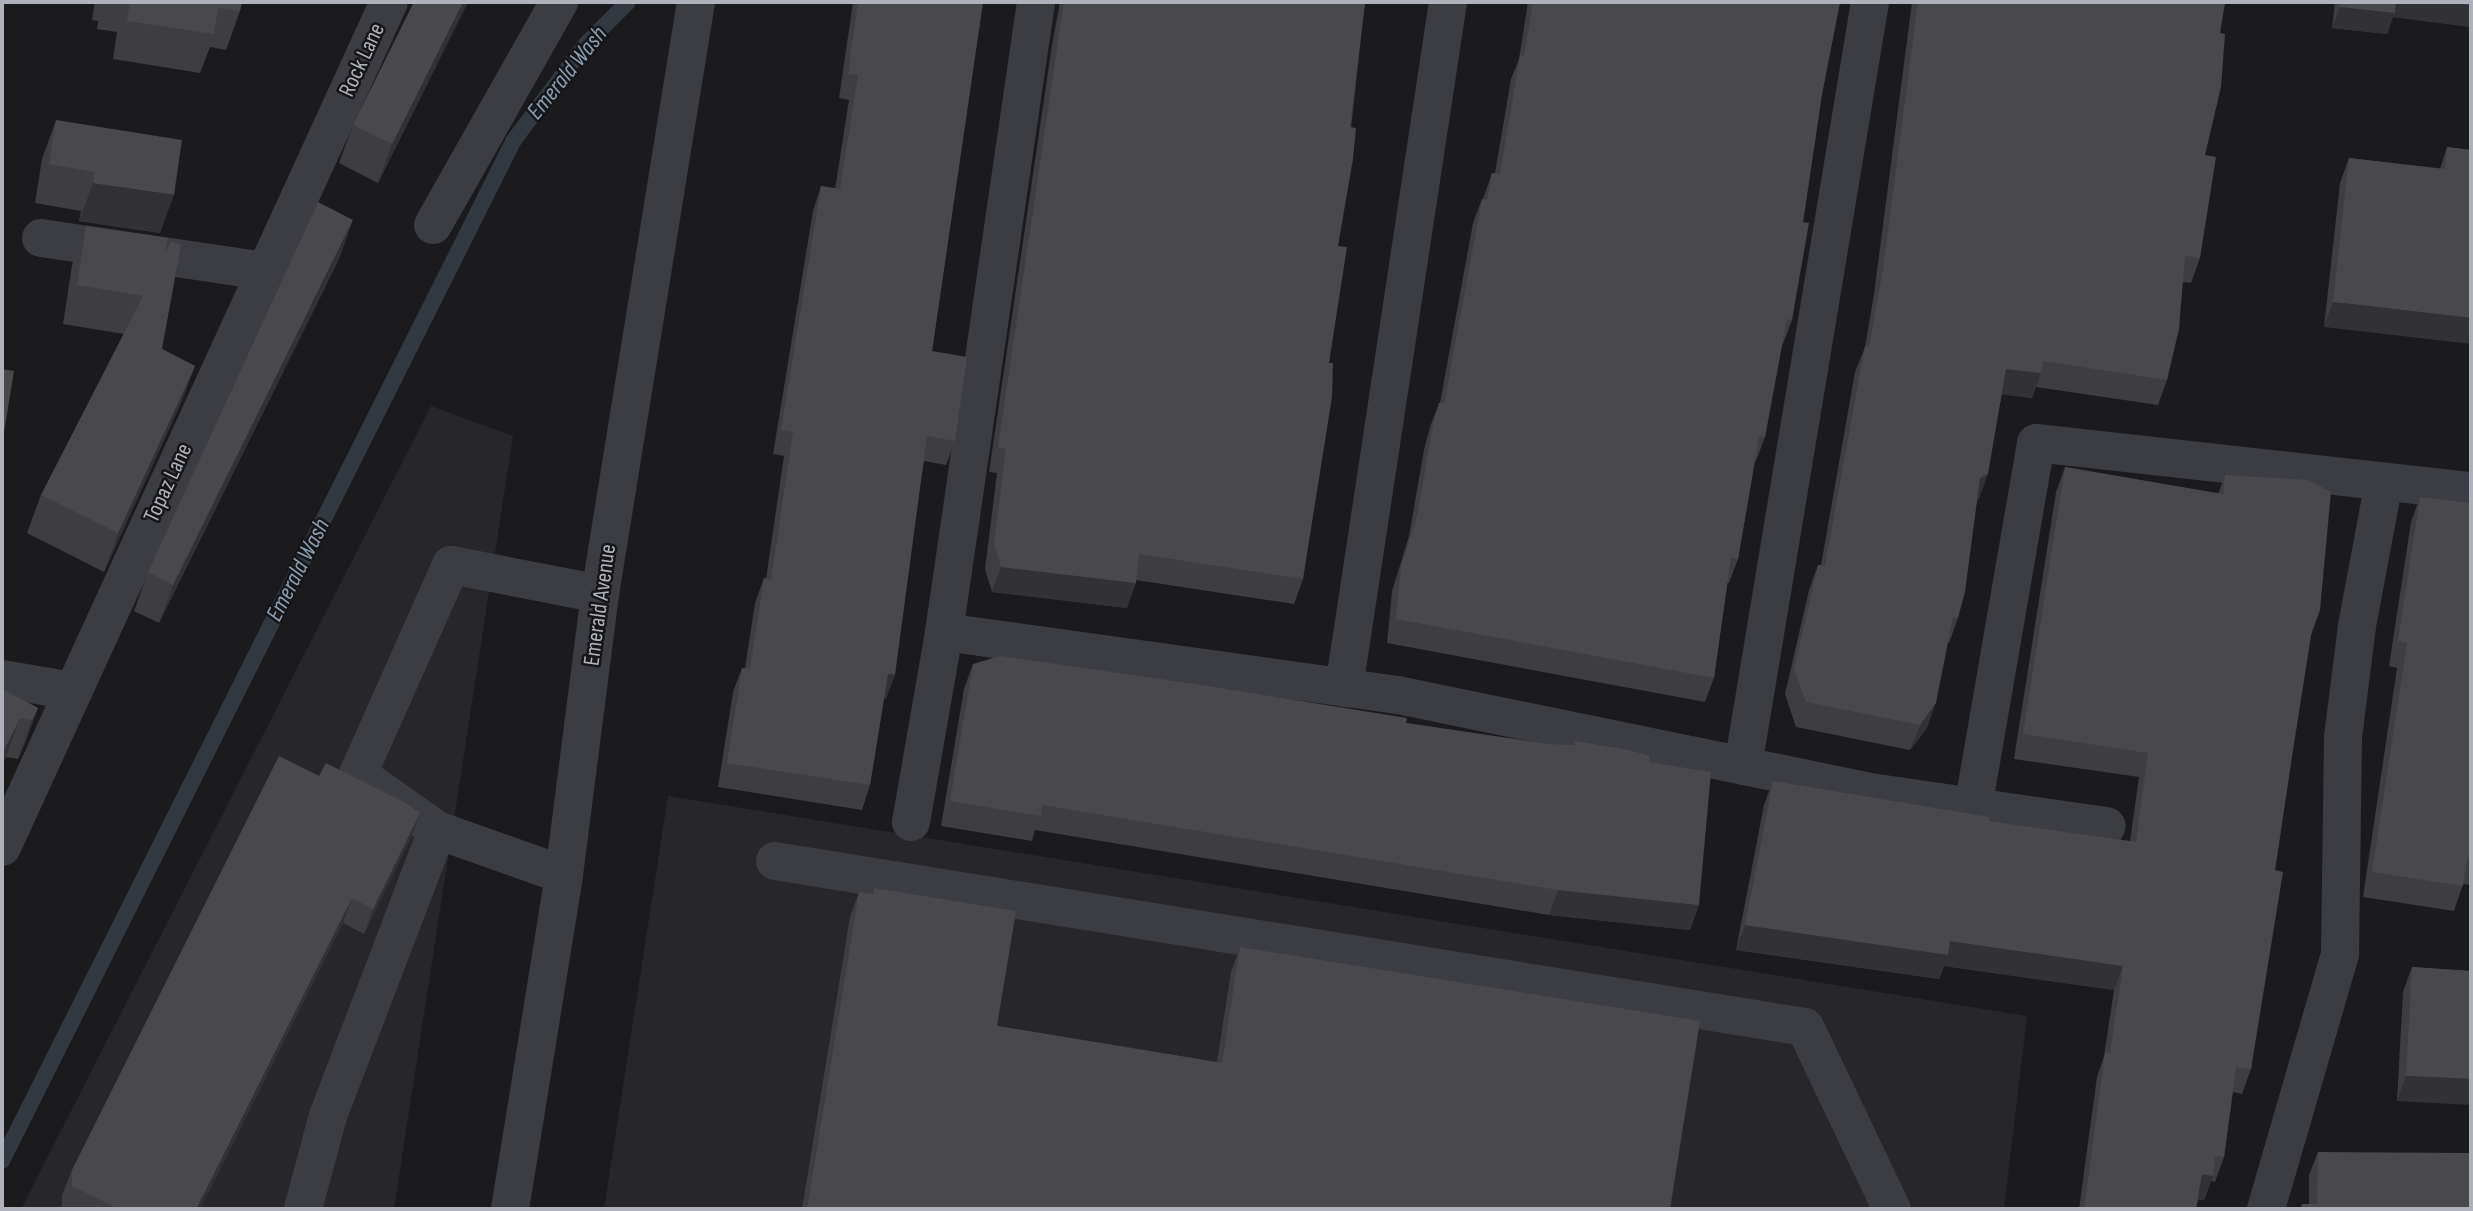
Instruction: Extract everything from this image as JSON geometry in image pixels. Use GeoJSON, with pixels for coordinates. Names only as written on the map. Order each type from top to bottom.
{"type":"FeatureCollection","features":[{"type":"Feature","properties":{"kind":"street","name":"Rock Lane"},"geometry":{"type":"LineString","coordinates":[[335,119],[389,2]]}},
{"type":"Feature","properties":{"kind":"street"},"geometry":{"type":"LineString","coordinates":[[433,225],[559,2]]}},
{"type":"Feature","properties":{"kind":"street","name":"Emerald Avenue"},"geometry":{"type":"LineString","coordinates":[[510,1209],[564,875],[600,594],[696,2]]}},
{"type":"Feature","properties":{"kind":"street"},"geometry":{"type":"LineString","coordinates":[[911,822],[944,632],[1036,2]]}},
{"type":"Feature","properties":{"kind":"street"},"geometry":{"type":"LineString","coordinates":[[1344,688],[1448,2]]}},
{"type":"Feature","properties":{"kind":"street"},"geometry":{"type":"LineString","coordinates":[[1744,766],[1870,2]]}},
{"type":"Feature","properties":{"kind":"street","name":"Topaz Lane"},"geometry":{"type":"LineString","coordinates":[[2,847],[335,119]]}},
{"type":"Feature","properties":{"kind":"street"},"geometry":{"type":"LineString","coordinates":[[41,238],[265,271]]}},
{"type":"Feature","properties":{"kind":"street"},"geometry":{"type":"LineString","coordinates":[[1973,808],[2036,443],[2471,491]]}},
{"type":"Feature","properties":{"kind":"street"},"geometry":{"type":"LineString","coordinates":[[2266,1209],[2340,954],[2343,737],[2357,626],[2384,482]]}},
{"type":"Feature","properties":{"kind":"street"},"geometry":{"type":"LineString","coordinates":[[564,875],[437,830],[358,774],[451,565],[600,594]]}},
{"type":"Feature","properties":{"kind":"street"},"geometry":{"type":"LineString","coordinates":[[944,632],[1344,688],[1973,808],[2107,826]]}},
{"type":"Feature","properties":{"kind":"street"},"geometry":{"type":"LineString","coordinates":[[2,679],[73,691]]}},
{"type":"Feature","properties":{"kind":"street"},"geometry":{"type":"LineString","coordinates":[[303,1209],[328,1116],[437,830]]}},
{"type":"Feature","properties":{"kind":"street"},"geometry":{"type":"LineString","coordinates":[[775,861],[1805,1027],[1892,1209]]}},
{"type":"Feature","properties":{"kind":"shaded area"},"geometry":{"type":"Polygon","coordinates":[[[431,406],[513,436],[394,1209],[21,1209],[431,406]]]}},
{"type":"Feature","properties":{"kind":"shaded area"},"geometry":{"type":"Polygon","coordinates":[[[668,796],[2027,1016],[2004,1209],[604,1209],[668,796]]]}},
{"type":"Feature","properties":{"kind":"building"},"geometry":{"type":"Polygon","coordinates":[[[130,2],[242,2],[240,11],[218,8],[214,34],[127,21],[130,2]]]}},
{"type":"Feature","properties":{"kind":"building"},"geometry":{"type":"Polygon","coordinates":[[[414,2],[463,2],[392,144],[353,125],[414,2]]]}},
{"type":"Feature","properties":{"kind":"building"},"geometry":{"type":"Polygon","coordinates":[[[858,2],[983,2],[932,351],[967,357],[955,441],[927,436],[895,675],[888,674],[870,785],[727,763],[742,668],[750,669],[764,578],[771,580],[793,432],[781,430],[821,186],[840,189],[858,75],[848,74],[858,2]]]}},
{"type":"Feature","properties":{"kind":"building"},"geometry":{"type":"Polygon","coordinates":[[[1064,2],[1365,2],[1350,127],[1356,128],[1353,159],[1338,246],[1347,247],[1329,363],[1333,363],[1332,397],[1303,579],[1139,554],[1136,583],[1001,567],[994,544],[1006,449],[998,447],[1064,2]]]}},
{"type":"Feature","properties":{"kind":"building"},"geometry":{"type":"Polygon","coordinates":[[[1533,2],[1840,2],[1822,94],[1803,222],[1809,223],[1792,320],[1787,319],[1765,437],[1759,436],[1738,559],[1731,558],[1714,678],[1396,619],[1401,567],[1418,512],[1433,425],[1439,403],[1444,404],[1482,199],[1487,200],[1492,173],[1500,174],[1520,55],[1524,56],[1533,2]]]}},
{"type":"Feature","properties":{"kind":"building"},"geometry":{"type":"Polygon","coordinates":[[[1918,2],[2225,2],[2220,33],[2225,34],[2221,87],[2205,155],[2216,157],[2200,258],[2185,256],[2179,329],[2167,380],[2043,361],[2041,373],[2006,369],[1988,474],[1980,478],[1965,592],[1958,618],[1953,617],[1936,703],[1920,725],[1806,702],[1794,669],[1818,565],[1825,566],[1865,346],[1869,347],[1883,269],[1918,2]]]}},
{"type":"Feature","properties":{"kind":"building"},"geometry":{"type":"Polygon","coordinates":[[[2340,2],[2396,2],[2395,13],[2340,7],[2340,2]]]}},
{"type":"Feature","properties":{"kind":"building"},"geometry":{"type":"Polygon","coordinates":[[[2443,2],[2471,2],[2471,5],[2443,2]]]}},
{"type":"Feature","properties":{"kind":"building"},"geometry":{"type":"Polygon","coordinates":[[[56,120],[182,140],[174,195],[93,183],[95,172],[49,164],[56,120]]]}},
{"type":"Feature","properties":{"kind":"building"},"geometry":{"type":"Polygon","coordinates":[[[2447,147],[2471,150],[2471,318],[2333,302],[2349,158],[2445,169],[2447,147]]]}},
{"type":"Feature","properties":{"kind":"building"},"geometry":{"type":"Polygon","coordinates":[[[318,202],[353,220],[173,585],[148,572],[318,202]]]}},
{"type":"Feature","properties":{"kind":"building"},"geometry":{"type":"Polygon","coordinates":[[[86,226],[168,238],[166,252],[171,241],[181,245],[162,349],[195,366],[118,533],[41,495],[143,296],[77,285],[86,226]]]}},
{"type":"Feature","properties":{"kind":"building"},"geometry":{"type":"Polygon","coordinates":[[[2,369],[14,371],[2,445],[2,369]]]}},
{"type":"Feature","properties":{"kind":"building"},"geometry":{"type":"Polygon","coordinates":[[[2065,467],[2223,494],[2225,475],[2308,480],[2331,492],[2320,610],[2311,635],[2292,756],[2275,870],[2283,872],[2251,1069],[2236,1067],[2224,1157],[2215,1156],[2213,1176],[2202,1174],[2196,1209],[2084,1209],[2105,1053],[2110,1053],[2123,966],[1950,941],[1948,955],[1745,925],[1773,781],[1989,817],[1989,821],[2136,842],[2148,753],[2023,734],[2065,467]]]}},
{"type":"Feature","properties":{"kind":"building"},"geometry":{"type":"Polygon","coordinates":[[[2420,497],[2471,503],[2471,859],[2467,858],[2463,886],[2372,872],[2407,643],[2398,641],[2420,497]]]}},
{"type":"Feature","properties":{"kind":"building"},"geometry":{"type":"Polygon","coordinates":[[[1000,656],[1407,718],[1406,723],[1548,744],[1574,745],[1575,741],[1629,750],[1650,756],[1649,762],[1711,772],[1699,905],[1558,890],[1042,805],[1041,816],[950,801],[973,664],[1000,656]]]}},
{"type":"Feature","properties":{"kind":"building"},"geometry":{"type":"Polygon","coordinates":[[[2,689],[38,708],[32,720],[20,718],[2,754],[2,689]]]}},
{"type":"Feature","properties":{"kind":"building"},"geometry":{"type":"Polygon","coordinates":[[[279,756],[319,776],[326,763],[406,803],[420,813],[373,909],[352,898],[196,1209],[119,1209],[72,1186],[72,1170],[279,756]]]}},
{"type":"Feature","properties":{"kind":"building"},"geometry":{"type":"Polygon","coordinates":[[[874,888],[1016,911],[997,1026],[1222,1063],[1240,947],[1700,1021],[1670,1209],[807,1209],[859,892],[873,894],[874,888]]]}},
{"type":"Feature","properties":{"kind":"building"},"geometry":{"type":"Polygon","coordinates":[[[2412,967],[2471,971],[2471,1079],[2406,1076],[2412,967]]]}},
{"type":"Feature","properties":{"kind":"building"},"geometry":{"type":"Polygon","coordinates":[[[2318,1152],[2471,1153],[2471,1209],[2301,1209],[2302,1204],[2317,1204],[2318,1152]]]}},
{"type":"Feature","properties":{"kind":"waterway","name":"Emerald Wash"},"geometry":{"type":"LineString","coordinates":[[2,1161],[514,140],[586,44],[628,2]]}}]}
